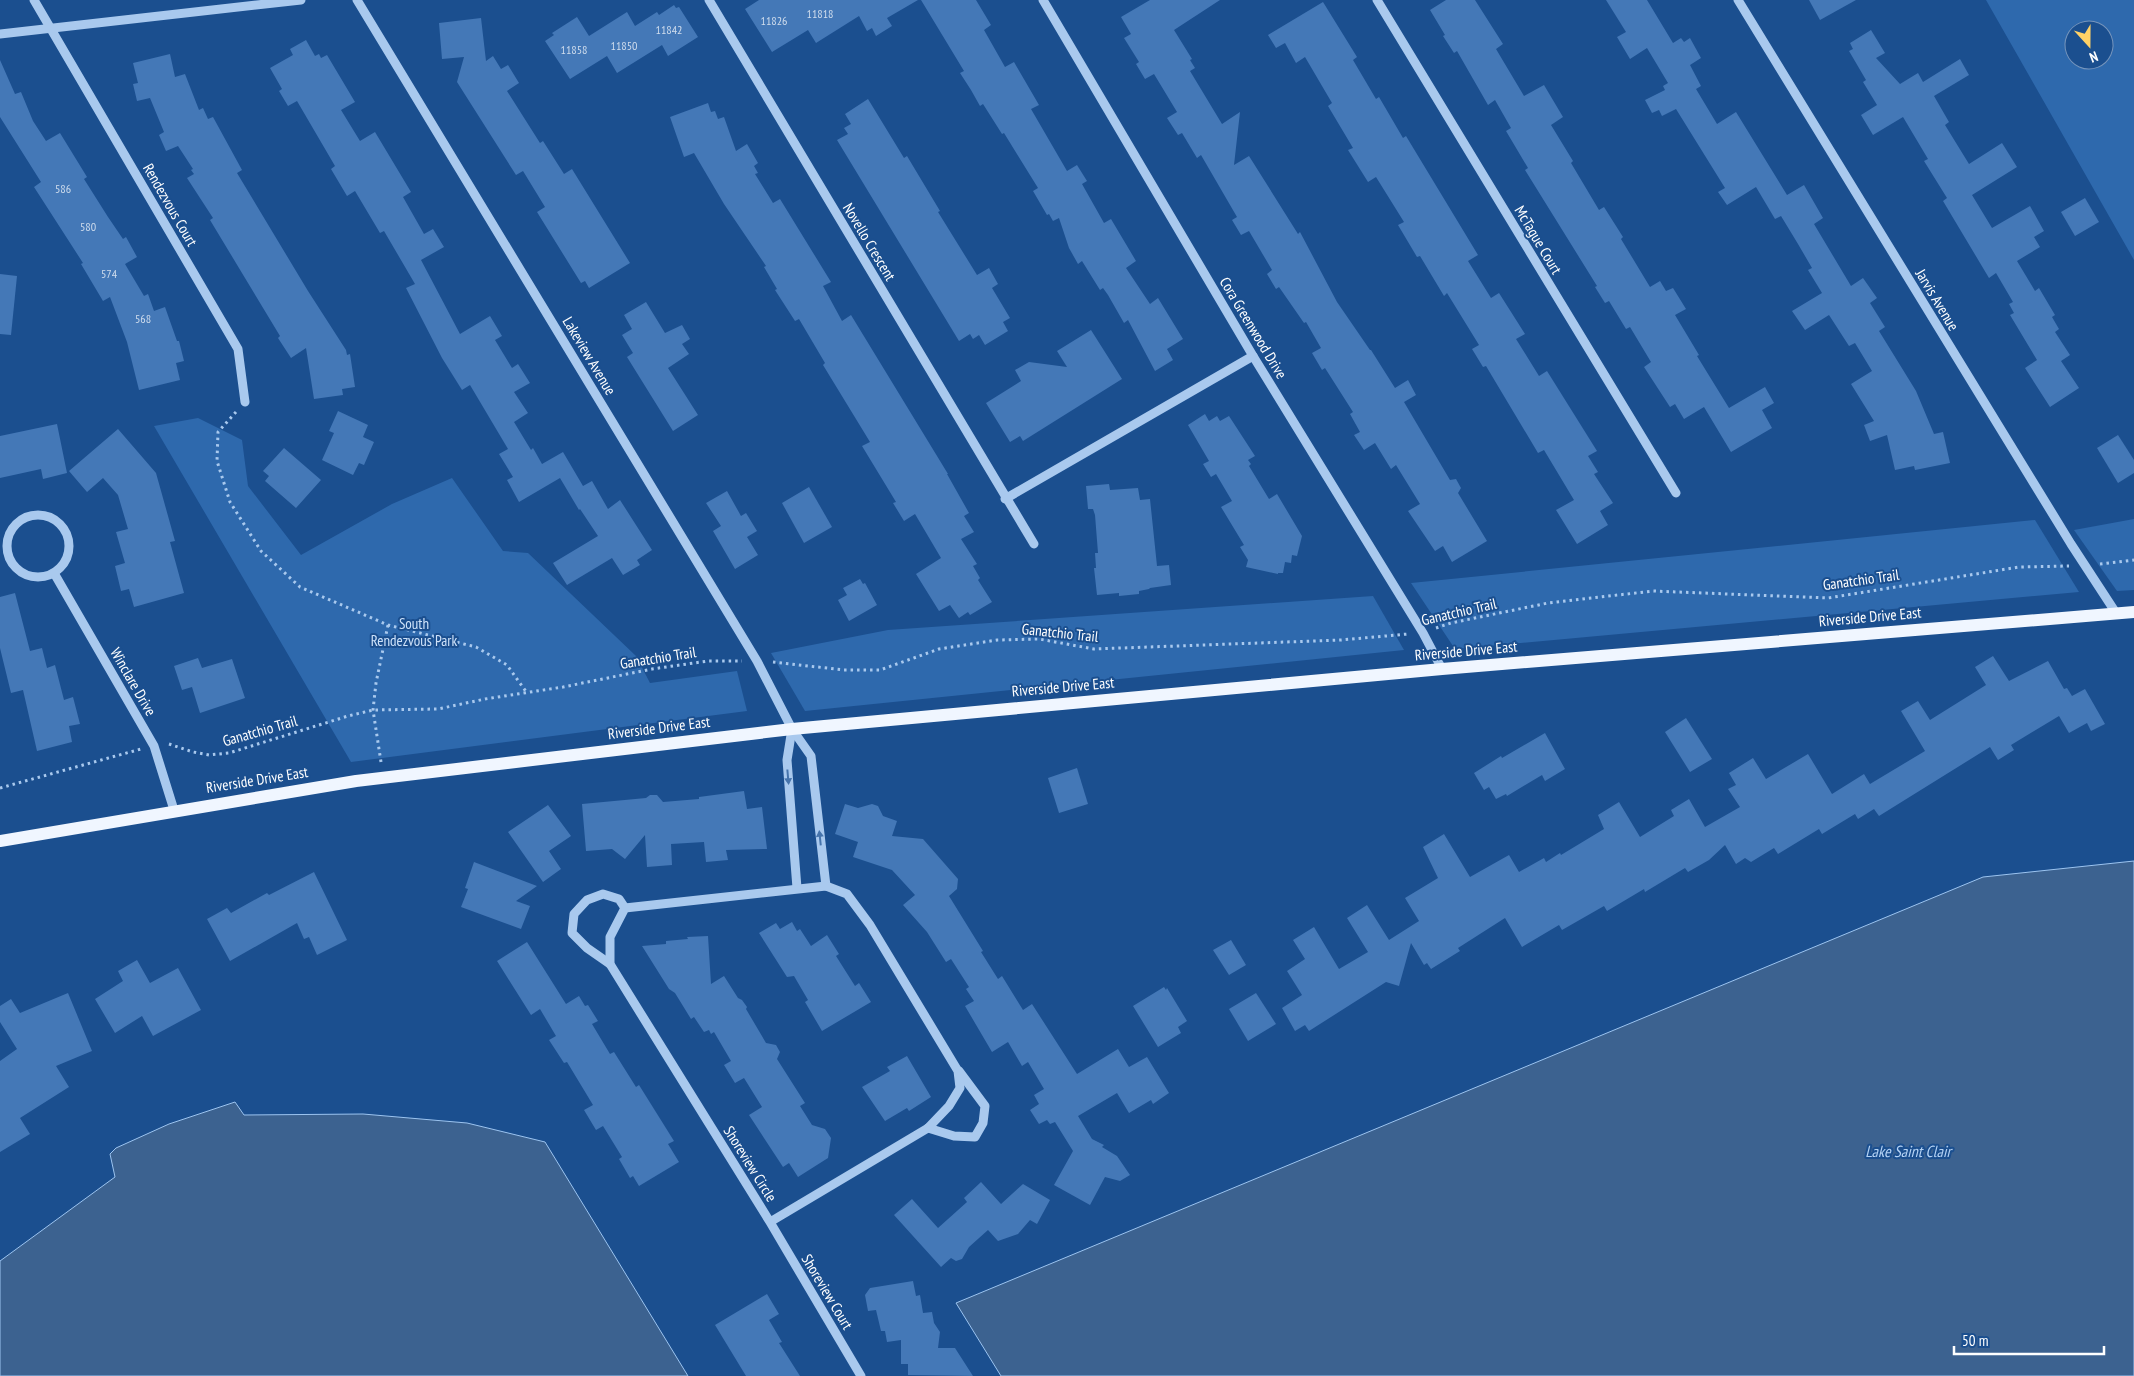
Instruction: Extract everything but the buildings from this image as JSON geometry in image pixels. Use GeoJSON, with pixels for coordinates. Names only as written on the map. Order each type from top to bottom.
{"type":"FeatureCollection","features":[{"type":"Feature","properties":{"kind":"main road","name":"Riverside Drive East"},"geometry":{"type":"LineString","coordinates":[[0,841],[174,810],[384,778],[792,729],[1442,669],[2134,612]]}},
{"type":"Feature","properties":{"kind":"street","name":"Rendezvous Court"},"geometry":{"type":"LineString","coordinates":[[34,0],[238,349],[245,402]]}},
{"type":"Feature","properties":{"kind":"street"},"geometry":{"type":"LineString","coordinates":[[0,34],[301,0]]}},
{"type":"Feature","properties":{"kind":"street","name":"Lakeview Avenue"},"geometry":{"type":"LineString","coordinates":[[358,0],[757,661],[792,729]]}},
{"type":"Feature","properties":{"kind":"street","name":"Novello Crescent"},"geometry":{"type":"LineString","coordinates":[[709,0],[1034,544]]}},
{"type":"Feature","properties":{"kind":"street","name":"Cora Greenwood Drive"},"geometry":{"type":"LineString","coordinates":[[1043,0],[1253,356],[1423,633],[1442,669]]}},
{"type":"Feature","properties":{"kind":"street","name":"McTague Court"},"geometry":{"type":"LineString","coordinates":[[1377,0],[1676,493]]}},
{"type":"Feature","properties":{"kind":"street","name":"Jarvis Avenue"},"geometry":{"type":"LineString","coordinates":[[1738,0],[2116,614]]}},
{"type":"Feature","properties":{"kind":"street"},"geometry":{"type":"LineString","coordinates":[[1006,499],[1253,356]]}},
{"type":"Feature","properties":{"kind":"street"},"geometry":{"type":"LineString","coordinates":[[30,515],[48,515],[63,525],[70,542],[66,560],[54,573],[37,578],[20,572],[8,558],[6,540],[14,524],[30,515]]}},
{"type":"Feature","properties":{"kind":"street","name":"Winclare Drive"},"geometry":{"type":"LineString","coordinates":[[54,573],[154,746],[174,810]]}},
{"type":"Feature","properties":{"kind":"street"},"geometry":{"type":"LineString","coordinates":[[792,729],[811,756],[826,886]]}},
{"type":"Feature","properties":{"kind":"street"},"geometry":{"type":"LineString","coordinates":[[792,729],[787,760],[797,888]]}},
{"type":"Feature","properties":{"kind":"street"},"geometry":{"type":"LineString","coordinates":[[610,964],[610,937],[624,908],[704,901],[797,888],[826,886],[847,894],[870,925],[958,1071],[986,1106],[983,1123],[975,1137],[954,1136],[928,1128]]}},
{"type":"Feature","properties":{"kind":"street","name":"Shoreview Circle"},"geometry":{"type":"LineString","coordinates":[[624,908],[619,899],[603,894],[587,900],[574,914],[572,933],[587,948],[610,964],[770,1222],[928,1128],[949,1106],[960,1088],[958,1071]]}},
{"type":"Feature","properties":{"kind":"street","name":"Shoreview Court"},"geometry":{"type":"LineString","coordinates":[[770,1222],[861,1376]]}},
{"type":"Feature","properties":{"kind":"path"},"geometry":{"type":"LineString","coordinates":[[245,402],[218,432],[217,461],[230,502],[261,551],[300,587],[388,625],[476,647],[507,665],[527,693]]}},
{"type":"Feature","properties":{"kind":"path","name":"Ganatchio Trail"},"geometry":{"type":"LineString","coordinates":[[0,788],[166,743],[209,756],[229,753],[373,710],[438,708],[527,693],[652,668],[708,661],[757,661],[844,670],[880,670],[939,649],[997,640],[1039,639],[1094,649],[1341,640],[1423,633],[1451,623],[1548,603],[1653,591],[1828,598],[2019,567],[2085,565],[2134,560]]}},
{"type":"Feature","properties":{"kind":"path"},"geometry":{"type":"LineString","coordinates":[[384,778],[373,710],[376,683],[388,625]]}},
{"type":"Feature","properties":{"kind":"green space"},"geometry":{"type":"Polygon","coordinates":[[[1986,0],[2134,0],[2134,260],[1986,0]]]}},
{"type":"Feature","properties":{"kind":"green space","name":"South Rendezvous Park"},"geometry":{"type":"Polygon","coordinates":[[[198,418],[242,440],[248,486],[301,555],[392,504],[452,478],[503,551],[528,553],[636,656],[650,683],[737,671],[747,711],[351,762],[154,426],[198,418]]]}},
{"type":"Feature","properties":{"kind":"green space"},"geometry":{"type":"Polygon","coordinates":[[[2134,519],[2134,590],[2117,591],[2074,530],[2134,519]]]}},
{"type":"Feature","properties":{"kind":"green space"},"geometry":{"type":"Polygon","coordinates":[[[2035,520],[2079,592],[1455,649],[1411,583],[2035,520]]]}},
{"type":"Feature","properties":{"kind":"green space"},"geometry":{"type":"Polygon","coordinates":[[[1373,596],[1404,650],[805,711],[771,653],[888,630],[1373,596]]]}},
{"type":"Feature","properties":{"kind":"water","name":"Lake Saint Clair"},"geometry":{"type":"Polygon","coordinates":[[[2134,861],[2134,1376],[1001,1376],[956,1303],[1983,877],[2134,861]]]}},
{"type":"Feature","properties":{"kind":"water"},"geometry":{"type":"Polygon","coordinates":[[[235,1102],[244,1115],[363,1114],[467,1123],[545,1142],[688,1376],[0,1376],[0,1261],[115,1177],[110,1154],[116,1148],[169,1124],[235,1102]]]}}]}
